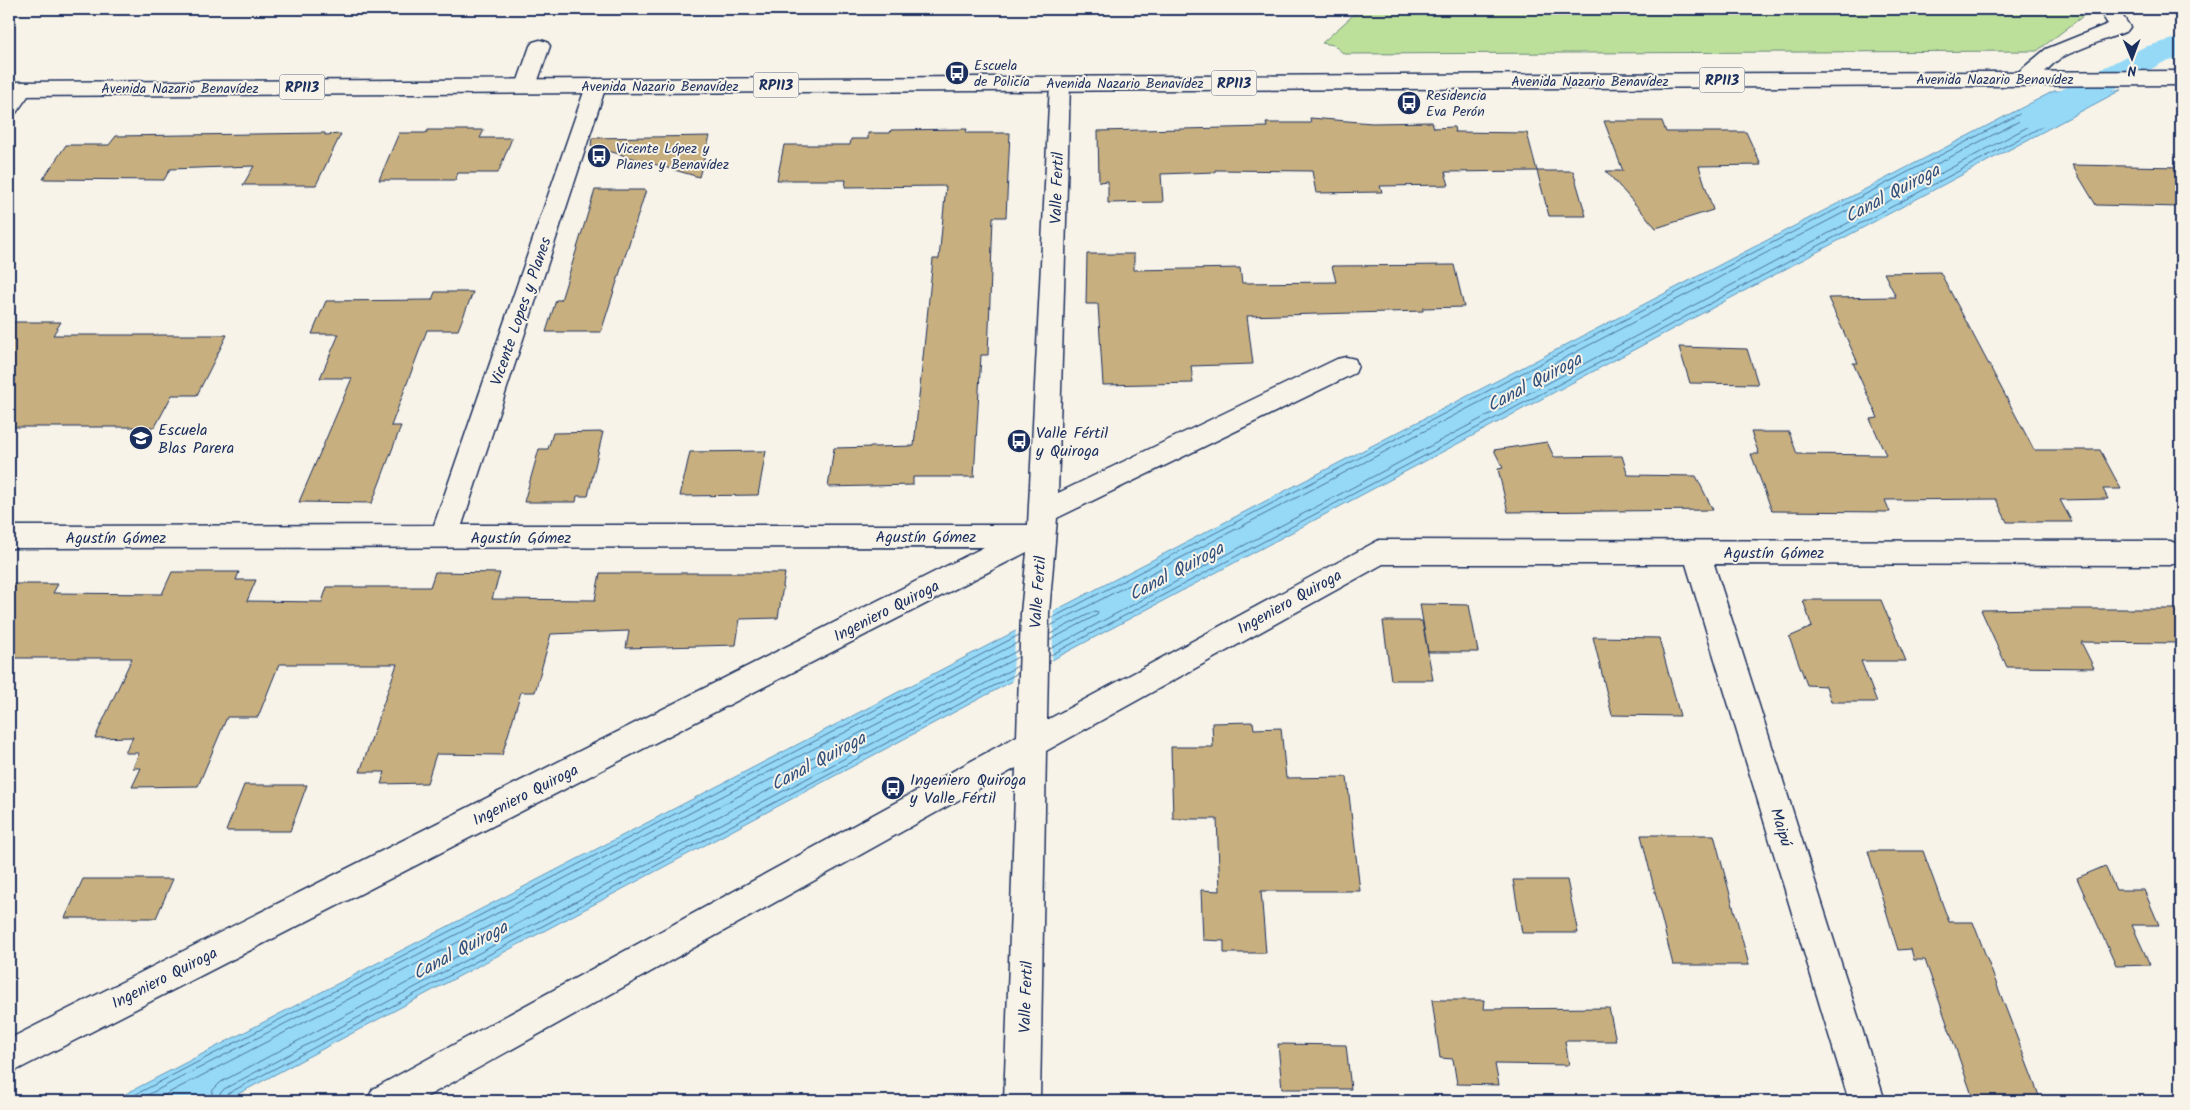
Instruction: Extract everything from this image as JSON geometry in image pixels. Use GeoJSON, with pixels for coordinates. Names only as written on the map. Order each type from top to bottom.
{"type":"FeatureCollection","features":[{"type":"Feature","properties":{"kind":"street"},"geometry":{"type":"LineString","coordinates":[[2030,78],[2053,54],[2120,27],[2108,9]]}},
{"type":"Feature","properties":{"kind":"street"},"geometry":{"type":"LineString","coordinates":[[526,86],[540,46]]}},
{"type":"Feature","properties":{"kind":"street","name":"Avenida Nazario Benavídez"},"geometry":{"type":"LineString","coordinates":[[16,89],[2181,78]]}},
{"type":"Feature","properties":{"kind":"street","name":"Valle Fertil"},"geometry":{"type":"LineString","coordinates":[[1022,1101],[1035,613],[1060,84]]}},
{"type":"Feature","properties":{"kind":"street","name":"Vicente Lopes y Planes"},"geometry":{"type":"LineString","coordinates":[[444,537],[596,86]]}},
{"type":"Feature","properties":{"kind":"street"},"geometry":{"type":"LineString","coordinates":[[9,108],[16,89]]}},
{"type":"Feature","properties":{"kind":"street","name":"Ingeniero Quiroga"},"geometry":{"type":"LineString","coordinates":[[9,1056],[1346,366]]}},
{"type":"Feature","properties":{"kind":"street","name":"Agustín Gómez"},"geometry":{"type":"LineString","coordinates":[[9,537],[444,537],[1039,526]]}},
{"type":"Feature","properties":{"kind":"street","name":"Ingeniero Quiroga"},"geometry":{"type":"LineString","coordinates":[[385,1101],[1379,552]]}},
{"type":"Feature","properties":{"kind":"street","name":"Agustín Gómez"},"geometry":{"type":"LineString","coordinates":[[1379,552],[2170,553]]}},
{"type":"Feature","properties":{"kind":"street","name":"Maipú"},"geometry":{"type":"LineString","coordinates":[[1696,552],[1867,1101]]}},
{"type":"Feature","properties":{"kind":"green space"},"geometry":{"type":"Polygon","coordinates":[[[1360,9],[2091,10],[2037,51],[1344,54],[1334,45],[1322,43],[1360,9]]]}},
{"type":"Feature","properties":{"kind":"water"},"geometry":{"type":"Polygon","coordinates":[[[2121,90],[225,1101],[112,1101],[2054,91],[2121,90]]]}},
{"type":"Feature","properties":{"kind":"pier"},"geometry":{"type":"Polygon","coordinates":[[[1054,608],[1052,663],[1012,685],[1016,628],[1054,608]]]}},
{"type":"Feature","properties":{"kind":"building"},"geometry":{"type":"Polygon","coordinates":[[[1310,118],[1372,123],[1432,122],[1434,128],[1454,127],[1455,132],[1527,133],[1537,171],[1445,172],[1449,185],[1380,186],[1382,192],[1316,193],[1312,171],[1215,170],[1215,172],[1161,174],[1163,202],[1108,203],[1108,181],[1099,182],[1098,131],[1267,127],[1266,123],[1311,123],[1310,118]]]}},
{"type":"Feature","properties":{"kind":"building"},"geometry":{"type":"Polygon","coordinates":[[[1604,121],[1662,121],[1666,132],[1746,132],[1761,165],[1699,166],[1713,210],[1656,228],[1606,171],[1623,171],[1604,121]]]}},
{"type":"Feature","properties":{"kind":"building"},"geometry":{"type":"Polygon","coordinates":[[[967,129],[966,133],[1010,133],[1006,217],[993,217],[988,355],[981,355],[974,477],[913,477],[913,485],[828,487],[834,448],[914,446],[933,259],[939,259],[946,186],[845,187],[846,180],[777,180],[784,145],[850,145],[851,139],[868,139],[868,133],[890,133],[891,130],[967,129]]]}},
{"type":"Feature","properties":{"kind":"building"},"geometry":{"type":"Polygon","coordinates":[[[428,130],[484,130],[480,138],[512,138],[498,173],[458,173],[455,180],[379,180],[399,133],[426,133],[428,130]]]}},
{"type":"Feature","properties":{"kind":"building"},"geometry":{"type":"Polygon","coordinates":[[[325,133],[325,135],[341,134],[316,185],[243,185],[254,166],[170,169],[164,180],[43,179],[66,145],[109,145],[116,136],[325,133]]]}},
{"type":"Feature","properties":{"kind":"building"},"geometry":{"type":"Polygon","coordinates":[[[710,136],[699,177],[591,146],[592,138],[710,136]]]}},
{"type":"Feature","properties":{"kind":"building"},"geometry":{"type":"Polygon","coordinates":[[[2072,165],[2181,167],[2181,207],[2096,205],[2072,165]]]}},
{"type":"Feature","properties":{"kind":"building"},"geometry":{"type":"Polygon","coordinates":[[[1537,171],[1573,171],[1586,216],[1549,216],[1537,171]]]}},
{"type":"Feature","properties":{"kind":"building"},"geometry":{"type":"Polygon","coordinates":[[[595,190],[646,190],[601,332],[546,332],[556,300],[561,300],[595,190]]]}},
{"type":"Feature","properties":{"kind":"building"},"geometry":{"type":"Polygon","coordinates":[[[1087,254],[1134,254],[1134,270],[1240,268],[1242,283],[1336,282],[1332,266],[1454,265],[1464,307],[1423,308],[1423,311],[1247,316],[1253,364],[1191,366],[1193,383],[1103,385],[1098,304],[1086,304],[1087,254]]]}},
{"type":"Feature","properties":{"kind":"building"},"geometry":{"type":"Polygon","coordinates":[[[1940,272],[2034,450],[2100,450],[2121,489],[2103,489],[2108,499],[2060,500],[2072,522],[2007,522],[1996,499],[1885,500],[1890,512],[1772,511],[1751,454],[1759,454],[1751,432],[1789,432],[1797,454],[1886,455],[1870,419],[1878,418],[1853,363],[1858,363],[1828,298],[1896,297],[1884,273],[1940,272]]]}},
{"type":"Feature","properties":{"kind":"building"},"geometry":{"type":"Polygon","coordinates":[[[435,292],[473,292],[458,330],[427,330],[391,426],[401,426],[372,503],[299,502],[352,378],[320,378],[339,334],[312,334],[326,301],[432,300],[435,292]]]}},
{"type":"Feature","properties":{"kind":"building"},"geometry":{"type":"Polygon","coordinates":[[[9,322],[61,322],[53,335],[227,335],[197,395],[172,395],[155,427],[9,427],[9,322]]]}},
{"type":"Feature","properties":{"kind":"building"},"geometry":{"type":"Polygon","coordinates":[[[1679,347],[1747,349],[1758,384],[1690,383],[1679,347]]]}},
{"type":"Feature","properties":{"kind":"building"},"geometry":{"type":"Polygon","coordinates":[[[603,432],[588,496],[577,496],[576,502],[524,502],[539,449],[548,449],[553,433],[603,432]]]}},
{"type":"Feature","properties":{"kind":"building"},"geometry":{"type":"Polygon","coordinates":[[[1547,442],[1554,457],[1622,456],[1628,475],[1696,476],[1713,510],[1508,512],[1498,469],[1503,468],[1494,450],[1547,442]]]}},
{"type":"Feature","properties":{"kind":"building"},"geometry":{"type":"Polygon","coordinates":[[[766,451],[758,495],[680,496],[690,452],[766,451]]]}},
{"type":"Feature","properties":{"kind":"building"},"geometry":{"type":"Polygon","coordinates":[[[172,572],[239,572],[236,580],[256,580],[247,601],[322,602],[327,587],[430,587],[435,572],[500,573],[492,599],[595,600],[600,573],[785,573],[778,618],[740,619],[736,645],[626,648],[629,631],[551,634],[535,692],[521,692],[502,755],[436,754],[427,783],[381,784],[385,772],[360,772],[397,664],[279,664],[258,717],[227,717],[198,786],[132,787],[141,768],[133,768],[139,753],[125,753],[133,737],[95,738],[132,658],[9,658],[9,584],[58,584],[53,593],[162,594],[172,572]]]}},
{"type":"Feature","properties":{"kind":"building"},"geometry":{"type":"Polygon","coordinates":[[[1803,600],[1881,600],[1906,661],[1861,661],[1877,702],[1831,702],[1826,686],[1807,685],[1789,637],[1812,627],[1803,600]]]}},
{"type":"Feature","properties":{"kind":"building"},"geometry":{"type":"Polygon","coordinates":[[[1420,604],[1469,605],[1478,652],[1428,652],[1420,604]]]}},
{"type":"Feature","properties":{"kind":"building"},"geometry":{"type":"Polygon","coordinates":[[[2181,609],[2181,643],[2081,642],[2094,668],[2007,667],[1981,610],[2181,609]]]}},
{"type":"Feature","properties":{"kind":"building"},"geometry":{"type":"Polygon","coordinates":[[[1383,621],[1422,621],[1433,680],[1391,680],[1383,621]]]}},
{"type":"Feature","properties":{"kind":"building"},"geometry":{"type":"Polygon","coordinates":[[[1593,637],[1659,638],[1680,716],[1612,715],[1593,637]]]}},
{"type":"Feature","properties":{"kind":"building"},"geometry":{"type":"Polygon","coordinates":[[[1253,722],[1254,729],[1281,728],[1286,778],[1347,777],[1360,891],[1261,891],[1266,953],[1224,953],[1224,941],[1203,940],[1201,890],[1220,891],[1217,819],[1173,819],[1171,747],[1213,747],[1212,723],[1253,722]]]}},
{"type":"Feature","properties":{"kind":"building"},"geometry":{"type":"Polygon","coordinates":[[[244,785],[307,785],[290,831],[226,831],[244,785]]]}},
{"type":"Feature","properties":{"kind":"building"},"geometry":{"type":"Polygon","coordinates":[[[1641,835],[1714,835],[1749,965],[1673,965],[1641,835]]]}},
{"type":"Feature","properties":{"kind":"building"},"geometry":{"type":"Polygon","coordinates":[[[1868,851],[1923,851],[1949,922],[1973,922],[2041,1101],[1974,1101],[1925,960],[1914,960],[1911,949],[1898,950],[1868,851]]]}},
{"type":"Feature","properties":{"kind":"building"},"geometry":{"type":"Polygon","coordinates":[[[2105,866],[2116,890],[2144,890],[2159,925],[2132,925],[2150,965],[2116,966],[2077,878],[2105,866]]]}},
{"type":"Feature","properties":{"kind":"building"},"geometry":{"type":"Polygon","coordinates":[[[83,879],[173,879],[156,918],[65,918],[83,879]]]}},
{"type":"Feature","properties":{"kind":"building"},"geometry":{"type":"Polygon","coordinates":[[[1513,880],[1567,880],[1578,933],[1522,933],[1513,880]]]}},
{"type":"Feature","properties":{"kind":"building"},"geometry":{"type":"Polygon","coordinates":[[[1432,1000],[1485,1000],[1484,1009],[1609,1008],[1616,1041],[1565,1041],[1569,1065],[1495,1064],[1499,1085],[1457,1084],[1453,1059],[1440,1058],[1432,1000]]]}},
{"type":"Feature","properties":{"kind":"building"},"geometry":{"type":"Polygon","coordinates":[[[1278,1044],[1346,1045],[1351,1089],[1282,1089],[1278,1044]]]}},
{"type":"Feature","properties":{"kind":"waterway","name":"Canal Quiroga"},"geometry":{"type":"LineString","coordinates":[[2034,118],[2155,54],[2181,47]]}},
{"type":"Feature","properties":{"kind":"place","name":"Escuela de Policía"},"geometry":{"type":"Point","coordinates":[957,73]}},
{"type":"Feature","properties":{"kind":"place","name":"Residencia Eva Perón"},"geometry":{"type":"Point","coordinates":[1409,103]}},
{"type":"Feature","properties":{"kind":"place","name":"Vicente López y Planes y Benavídez"},"geometry":{"type":"Point","coordinates":[599,156]}},
{"type":"Feature","properties":{"kind":"place","name":"Escuela Blas Parera"},"geometry":{"type":"Point","coordinates":[141,438]}},
{"type":"Feature","properties":{"kind":"place","name":"Valle Fértil y Quiroga"},"geometry":{"type":"Point","coordinates":[1019,441]}},
{"type":"Feature","properties":{"kind":"place","name":"Ingeniero Quiroga y Valle Fértil"},"geometry":{"type":"Point","coordinates":[893,788]}}]}
